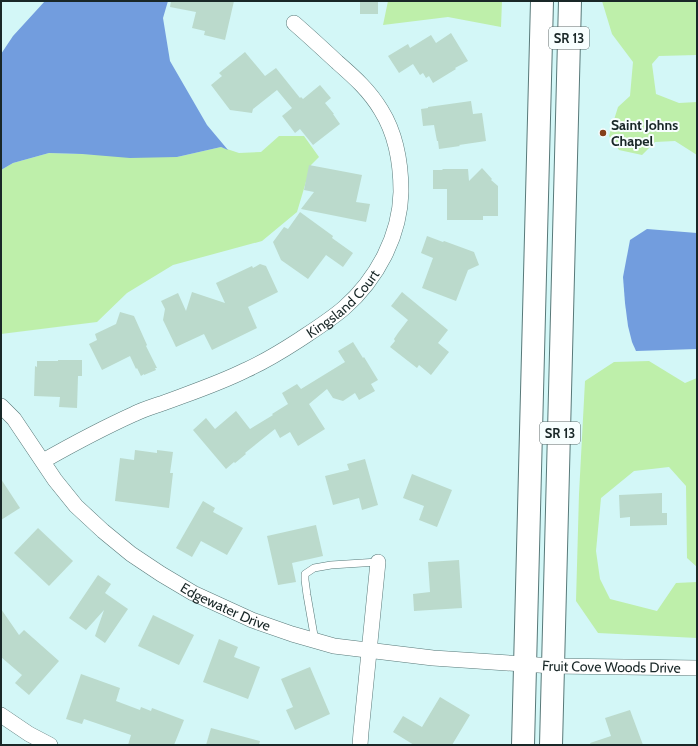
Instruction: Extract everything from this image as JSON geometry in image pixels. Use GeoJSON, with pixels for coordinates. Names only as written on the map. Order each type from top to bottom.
{"type":"FeatureCollection","features":[{"type":"Feature","properties":{"kind":"main road","name":"SR 13"},"geometry":{"type":"LineString","coordinates":[[523,745],[542,1]]}},
{"type":"Feature","properties":{"kind":"main road","name":"SR 13"},"geometry":{"type":"LineString","coordinates":[[551,745],[570,1]]}},
{"type":"Feature","properties":{"kind":"main road"},"geometry":{"type":"LineString","coordinates":[[540,73],[568,76]]}},
{"type":"Feature","properties":{"kind":"street","name":"Kingsland Court"},"geometry":{"type":"LineString","coordinates":[[43,461],[89,435],[136,413],[201,389],[246,370],[282,350],[344,308],[362,290],[378,268],[390,244],[397,224],[400,202],[401,178],[398,154],[392,132],[381,110],[364,86],[294,23]]}},
{"type":"Feature","properties":{"kind":"street","name":"Edgewater Drive"},"geometry":{"type":"LineString","coordinates":[[1,406],[14,419],[55,480],[76,506],[131,554],[161,574],[193,592],[252,620],[292,634],[334,646],[433,658],[525,664]]}},
{"type":"Feature","properties":{"kind":"street"},"geometry":{"type":"LineString","coordinates":[[360,745],[360,732],[378,562]]}},
{"type":"Feature","properties":{"kind":"street","name":"Fruit Cove Woods Drive"},"geometry":{"type":"LineString","coordinates":[[525,664],[553,666],[697,668]]}},
{"type":"Feature","properties":{"kind":"street"},"geometry":{"type":"LineString","coordinates":[[1,715],[29,734],[50,745]]}},
{"type":"Feature","properties":{"kind":"lane"},"geometry":{"type":"LineString","coordinates":[[315,641],[305,574],[314,568],[330,565],[378,562]]}},
{"type":"Feature","properties":{"kind":"green space"},"geometry":{"type":"Polygon","coordinates":[[[388,1],[502,1],[501,27],[448,17],[383,25],[388,1]]]}},
{"type":"Feature","properties":{"kind":"green space"},"geometry":{"type":"Polygon","coordinates":[[[602,1],[697,1],[697,55],[659,56],[652,64],[656,94],[679,103],[697,102],[697,155],[675,141],[655,142],[642,155],[619,150],[609,136],[618,107],[630,96],[633,62],[612,34],[602,1]]]}},
{"type":"Feature","properties":{"kind":"green space"},"geometry":{"type":"Polygon","coordinates":[[[279,136],[304,136],[319,157],[311,165],[297,212],[262,241],[173,265],[127,293],[97,322],[1,334],[1,170],[13,163],[49,153],[177,157],[221,147],[239,153],[261,152],[279,136]]]}},
{"type":"Feature","properties":{"kind":"green space"},"geometry":{"type":"Polygon","coordinates":[[[649,361],[685,383],[697,378],[697,567],[687,558],[686,486],[669,467],[634,471],[601,498],[596,551],[600,579],[610,599],[657,611],[676,583],[697,582],[697,638],[598,633],[576,601],[579,494],[585,381],[614,362],[649,361]]]}},
{"type":"Feature","properties":{"kind":"water"},"geometry":{"type":"Polygon","coordinates":[[[45,1],[168,1],[163,18],[170,61],[207,125],[228,150],[221,147],[177,157],[130,158],[49,153],[13,163],[1,170],[1,54],[13,36],[45,1]]]}},
{"type":"Feature","properties":{"kind":"water"},"geometry":{"type":"Polygon","coordinates":[[[647,229],[697,233],[697,349],[636,351],[632,342],[628,326],[623,277],[630,240],[647,229]]]}},
{"type":"Feature","properties":{"kind":"building"},"geometry":{"type":"Polygon","coordinates":[[[171,1],[234,1],[225,40],[204,35],[205,31],[192,28],[196,12],[170,7],[171,1]]]}},
{"type":"Feature","properties":{"kind":"building"},"geometry":{"type":"Polygon","coordinates":[[[360,1],[378,1],[378,14],[360,14],[360,1]]]}},
{"type":"Feature","properties":{"kind":"building"},"geometry":{"type":"Polygon","coordinates":[[[451,33],[468,61],[433,83],[429,76],[426,78],[423,73],[420,75],[413,64],[399,73],[388,56],[408,44],[410,48],[431,35],[436,43],[451,33]]]}},
{"type":"Feature","properties":{"kind":"building"},"geometry":{"type":"Polygon","coordinates":[[[245,52],[265,76],[276,68],[300,98],[301,97],[303,99],[320,85],[331,98],[325,103],[340,124],[313,145],[300,129],[295,133],[282,116],[292,108],[277,90],[253,109],[252,113],[230,110],[211,85],[222,76],[219,73],[245,52]]]}},
{"type":"Feature","properties":{"kind":"building"},"geometry":{"type":"Polygon","coordinates":[[[471,101],[473,114],[482,113],[486,141],[439,149],[434,125],[423,126],[421,109],[471,101]]]}},
{"type":"Feature","properties":{"kind":"building"},"geometry":{"type":"Polygon","coordinates":[[[309,165],[362,175],[356,202],[370,204],[366,222],[301,209],[314,192],[304,190],[309,165]]]}},
{"type":"Feature","properties":{"kind":"building"},"geometry":{"type":"Polygon","coordinates":[[[482,168],[492,179],[491,180],[498,186],[498,216],[483,216],[483,220],[447,220],[447,189],[433,189],[433,170],[468,169],[469,181],[482,168]]]}},
{"type":"Feature","properties":{"kind":"building"},"geometry":{"type":"Polygon","coordinates":[[[300,212],[333,236],[332,238],[353,253],[343,267],[326,255],[308,279],[281,260],[273,242],[284,227],[288,229],[300,212]]]}},
{"type":"Feature","properties":{"kind":"building"},"geometry":{"type":"Polygon","coordinates":[[[427,236],[474,252],[479,265],[468,270],[456,301],[422,288],[433,258],[421,253],[427,236]]]}},
{"type":"Feature","properties":{"kind":"building"},"geometry":{"type":"Polygon","coordinates":[[[260,264],[266,266],[278,292],[248,307],[257,328],[212,350],[204,334],[176,347],[163,320],[165,309],[161,301],[178,293],[186,311],[192,292],[225,303],[216,283],[252,266],[253,268],[260,264]]]}},
{"type":"Feature","properties":{"kind":"building"},"geometry":{"type":"Polygon","coordinates":[[[402,292],[448,330],[438,343],[449,352],[431,375],[419,365],[417,368],[390,347],[408,320],[391,306],[402,292]]]}},
{"type":"Feature","properties":{"kind":"building"},"geometry":{"type":"Polygon","coordinates":[[[120,312],[134,316],[157,368],[155,368],[156,370],[141,376],[130,356],[102,370],[89,344],[97,340],[95,334],[116,324],[120,312]]]}},
{"type":"Feature","properties":{"kind":"building"},"geometry":{"type":"Polygon","coordinates":[[[353,342],[378,380],[371,384],[375,391],[359,400],[355,393],[343,401],[333,398],[327,389],[309,404],[325,429],[298,446],[290,432],[280,438],[275,429],[226,469],[193,430],[206,418],[215,429],[236,411],[250,429],[288,404],[282,393],[297,384],[301,389],[345,362],[338,351],[353,342]]]}},
{"type":"Feature","properties":{"kind":"building"},"geometry":{"type":"Polygon","coordinates":[[[82,360],[82,376],[78,376],[77,408],[59,407],[60,397],[34,396],[35,366],[37,367],[37,361],[82,360]]]}},
{"type":"Feature","properties":{"kind":"building"},"geometry":{"type":"Polygon","coordinates":[[[135,450],[157,453],[157,450],[173,452],[170,473],[173,473],[169,508],[115,501],[120,458],[134,460],[135,450]]]}},
{"type":"Feature","properties":{"kind":"building"},"geometry":{"type":"Polygon","coordinates":[[[365,459],[378,505],[362,510],[359,498],[333,505],[325,476],[349,470],[347,464],[365,459]]]}},
{"type":"Feature","properties":{"kind":"building"},"geometry":{"type":"Polygon","coordinates":[[[412,474],[452,490],[437,527],[419,520],[424,506],[403,498],[412,474]]]}},
{"type":"Feature","properties":{"kind":"building"},"geometry":{"type":"Polygon","coordinates":[[[1,479],[20,508],[1,520],[1,479]]]}},
{"type":"Feature","properties":{"kind":"building"},"geometry":{"type":"Polygon","coordinates":[[[662,493],[662,513],[667,513],[667,525],[630,526],[630,517],[620,518],[619,495],[662,493]]]}},
{"type":"Feature","properties":{"kind":"building"},"geometry":{"type":"Polygon","coordinates":[[[203,501],[215,508],[213,512],[243,528],[227,555],[201,541],[192,557],[176,548],[203,501]]]}},
{"type":"Feature","properties":{"kind":"building"},"geometry":{"type":"Polygon","coordinates":[[[316,525],[323,556],[292,563],[296,582],[278,585],[267,536],[316,525]]]}},
{"type":"Feature","properties":{"kind":"building"},"geometry":{"type":"Polygon","coordinates":[[[38,528],[73,561],[49,586],[14,553],[38,528]]]}},
{"type":"Feature","properties":{"kind":"building"},"geometry":{"type":"Polygon","coordinates":[[[459,560],[462,608],[414,611],[413,594],[430,592],[428,562],[459,560]]]}},
{"type":"Feature","properties":{"kind":"building"},"geometry":{"type":"Polygon","coordinates":[[[98,575],[111,584],[105,593],[128,609],[105,643],[95,636],[104,610],[86,630],[69,618],[98,575]]]}},
{"type":"Feature","properties":{"kind":"building"},"geometry":{"type":"Polygon","coordinates":[[[1,609],[19,635],[24,630],[59,661],[29,695],[15,683],[22,675],[1,657],[1,609]]]}},
{"type":"Feature","properties":{"kind":"building"},"geometry":{"type":"Polygon","coordinates":[[[153,615],[194,635],[179,665],[138,646],[153,615]]]}},
{"type":"Feature","properties":{"kind":"building"},"geometry":{"type":"Polygon","coordinates":[[[219,639],[238,647],[234,657],[260,667],[248,699],[203,682],[219,639]]]}},
{"type":"Feature","properties":{"kind":"building"},"geometry":{"type":"Polygon","coordinates":[[[310,667],[330,714],[295,730],[286,710],[293,707],[281,679],[310,667]]]}},
{"type":"Feature","properties":{"kind":"building"},"geometry":{"type":"Polygon","coordinates":[[[81,674],[120,688],[116,701],[140,710],[141,707],[151,711],[152,708],[184,720],[174,745],[128,745],[131,735],[84,719],[82,724],[66,719],[81,674]]]}},
{"type":"Feature","properties":{"kind":"building"},"geometry":{"type":"Polygon","coordinates":[[[440,697],[470,715],[452,745],[414,745],[393,732],[403,716],[422,727],[440,697]]]}},
{"type":"Feature","properties":{"kind":"building"},"geometry":{"type":"Polygon","coordinates":[[[630,710],[643,745],[591,745],[590,743],[611,736],[605,718],[630,710]]]}},
{"type":"Feature","properties":{"kind":"building"},"geometry":{"type":"Polygon","coordinates":[[[211,728],[260,741],[259,745],[206,745],[211,728]]]}},
{"type":"Feature","properties":{"kind":"place","name":"Saint Johns Chapel"},"geometry":{"type":"Point","coordinates":[603,133]}}]}
